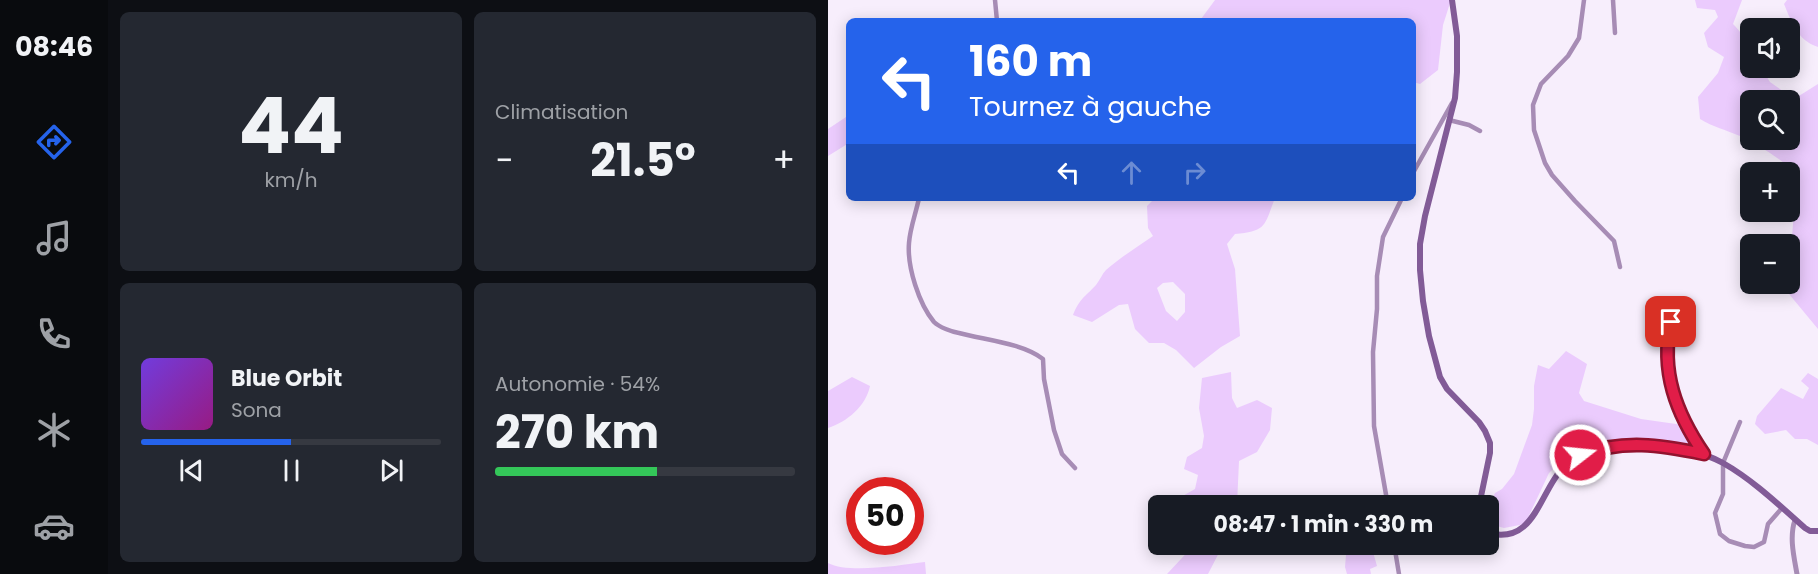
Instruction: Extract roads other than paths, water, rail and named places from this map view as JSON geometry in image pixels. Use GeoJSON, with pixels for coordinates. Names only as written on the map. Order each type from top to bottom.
{"type":"FeatureCollection","features":[{"type":"Feature","properties":{"kind":"main road"},"geometry":{"type":"LineString","coordinates":[[1452,0],[1456,36],[1455,98],[1425,216],[1420,244],[1420,270],[1429,336],[1440,378],[1447,389],[1479,422],[1490,443],[1481,495]]}},
{"type":"Feature","properties":{"kind":"main road"},"geometry":{"type":"LineString","coordinates":[[1499,533],[1522,529],[1529,523],[1554,479],[1566,465],[1580,455],[1616,445],[1632,444],[1704,454],[1748,479],[1810,531],[1818,531]]}},
{"type":"Feature","properties":{"kind":"street"},"geometry":{"type":"LineString","coordinates":[[995,0],[997,18]]}},
{"type":"Feature","properties":{"kind":"street"},"geometry":{"type":"LineString","coordinates":[[1584,0],[1579,38],[1568,56],[1541,84],[1533,105],[1533,130],[1552,175],[1614,241],[1620,267]]}},
{"type":"Feature","properties":{"kind":"street"},"geometry":{"type":"LineString","coordinates":[[1613,0],[1615,33]]}},
{"type":"Feature","properties":{"kind":"street"},"geometry":{"type":"LineString","coordinates":[[1416,168],[1455,98]]}},
{"type":"Feature","properties":{"kind":"street"},"geometry":{"type":"LineString","coordinates":[[1449,120],[1469,125],[1480,131]]}},
{"type":"Feature","properties":{"kind":"street"},"geometry":{"type":"LineString","coordinates":[[919,201],[909,243],[910,266],[916,287],[935,324],[957,333],[1034,352],[1043,359],[1044,379],[1054,430],[1062,454],[1075,468]]}},
{"type":"Feature","properties":{"kind":"street"},"geometry":{"type":"LineString","coordinates":[[1386,495],[1374,426],[1373,352],[1377,276],[1383,237],[1401,201]]}},
{"type":"Feature","properties":{"kind":"street"},"geometry":{"type":"LineString","coordinates":[[1680,302],[1671,322],[1667,341],[1669,378],[1679,412],[1704,454]]}},
{"type":"Feature","properties":{"kind":"street"},"geometry":{"type":"LineString","coordinates":[[1740,422],[1723,463],[1723,494],[1715,513],[1720,534],[1729,541],[1754,547],[1764,542],[1768,524],[1782,508]]}},
{"type":"Feature","properties":{"kind":"street"},"geometry":{"type":"LineString","coordinates":[[1795,520],[1792,539],[1797,574]]}},
{"type":"Feature","properties":{"kind":"street"},"geometry":{"type":"LineString","coordinates":[[1396,555],[1399,574]]}}]}
